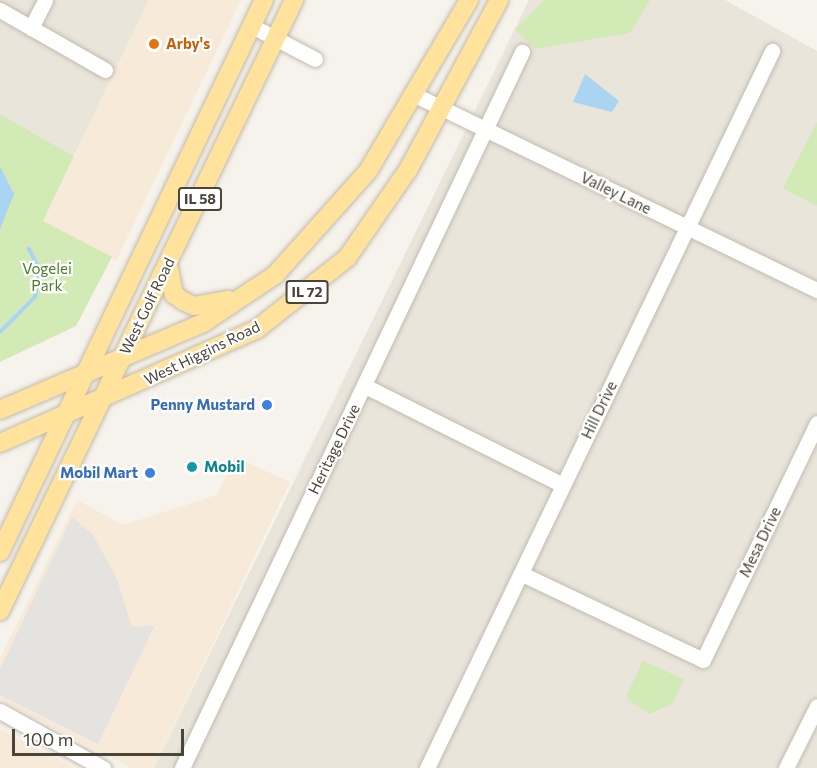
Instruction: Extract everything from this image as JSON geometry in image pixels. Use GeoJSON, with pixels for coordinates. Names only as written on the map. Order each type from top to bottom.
{"type":"FeatureCollection","features":[{"type":"Feature","properties":{"kind":"main road","name":"West Golf Road"},"geometry":{"type":"LineString","coordinates":[[0,552],[90,369],[264,0]]}},
{"type":"Feature","properties":{"kind":"main road","name":"West Golf Road"},"geometry":{"type":"LineString","coordinates":[[0,611],[105,398],[122,358],[294,0]]}},
{"type":"Feature","properties":{"kind":"main road","name":"West Higgins Road"},"geometry":{"type":"LineString","coordinates":[[0,410],[90,369],[122,358],[203,322],[249,292],[324,226],[368,171],[415,95],[469,0]]}},
{"type":"Feature","properties":{"kind":"main road","name":"West Higgins Road"},"geometry":{"type":"LineString","coordinates":[[0,443],[68,415],[257,329],[306,293],[347,258],[382,210],[441,108],[498,0]]}},
{"type":"Feature","properties":{"kind":"main road"},"geometry":{"type":"LineString","coordinates":[[168,264],[174,294],[194,306],[249,292]]}},
{"type":"Feature","properties":{"kind":"street"},"geometry":{"type":"LineString","coordinates":[[32,28],[45,0]]}},
{"type":"Feature","properties":{"kind":"street"},"geometry":{"type":"LineString","coordinates":[[0,10],[105,70]]}},
{"type":"Feature","properties":{"kind":"street"},"geometry":{"type":"LineString","coordinates":[[252,26],[315,59]]}},
{"type":"Feature","properties":{"kind":"street","name":"Hill Drive"},"geometry":{"type":"LineString","coordinates":[[427,768],[772,51]]}},
{"type":"Feature","properties":{"kind":"street","name":"Heritage Drive"},"geometry":{"type":"LineString","coordinates":[[182,768],[522,52]]}},
{"type":"Feature","properties":{"kind":"street","name":"Valley Lane"},"geometry":{"type":"LineString","coordinates":[[415,95],[817,290]]}},
{"type":"Feature","properties":{"kind":"street"},"geometry":{"type":"LineString","coordinates":[[364,386],[564,484]]}},
{"type":"Feature","properties":{"kind":"street","name":"Mesa Drive"},"geometry":{"type":"LineString","coordinates":[[522,573],[703,660],[817,423]]}},
{"type":"Feature","properties":{"kind":"street"},"geometry":{"type":"LineString","coordinates":[[786,768],[817,706]]}},
{"type":"Feature","properties":{"kind":"street"},"geometry":{"type":"LineString","coordinates":[[0,711],[103,768]]}},
{"type":"Feature","properties":{"kind":"shaded area"},"geometry":{"type":"Polygon","coordinates":[[[0,0],[149,0],[74,156],[0,114],[0,0]]]}},
{"type":"Feature","properties":{"kind":"shaded area"},"geometry":{"type":"Polygon","coordinates":[[[149,0],[241,0],[116,261],[43,221],[149,0]]]}},
{"type":"Feature","properties":{"kind":"shaded area"},"geometry":{"type":"Polygon","coordinates":[[[529,0],[725,0],[817,51],[817,768],[154,768],[529,0]]]}},
{"type":"Feature","properties":{"kind":"shaded area"},"geometry":{"type":"Polygon","coordinates":[[[235,457],[290,482],[154,768],[131,768],[0,699],[0,659],[77,500],[123,525],[217,495],[235,457]]]}},
{"type":"Feature","properties":{"kind":"shaded area"},"geometry":{"type":"Polygon","coordinates":[[[72,517],[93,535],[117,579],[132,627],[155,625],[98,744],[0,695],[0,669],[72,517]]]}},
{"type":"Feature","properties":{"kind":"shaded area"},"geometry":{"type":"Polygon","coordinates":[[[0,729],[74,768],[0,768],[0,729]]]}},
{"type":"Feature","properties":{"kind":"green space"},"geometry":{"type":"Polygon","coordinates":[[[544,0],[650,0],[630,33],[535,49],[515,29],[544,0]]]}},
{"type":"Feature","properties":{"kind":"green space","name":"Vogelei Park"},"geometry":{"type":"Polygon","coordinates":[[[0,114],[74,156],[43,221],[112,257],[76,326],[0,362],[0,114]]]}},
{"type":"Feature","properties":{"kind":"green space"},"geometry":{"type":"Polygon","coordinates":[[[817,122],[817,206],[783,188],[817,122]]]}},
{"type":"Feature","properties":{"kind":"green space"},"geometry":{"type":"Polygon","coordinates":[[[643,661],[684,679],[673,703],[650,714],[629,701],[627,694],[643,661]]]}},
{"type":"Feature","properties":{"kind":"water"},"geometry":{"type":"Polygon","coordinates":[[[585,74],[619,101],[612,112],[573,102],[585,74]]]}},
{"type":"Feature","properties":{"kind":"water"},"geometry":{"type":"Polygon","coordinates":[[[0,166],[14,194],[0,229],[0,166]]]}},
{"type":"Feature","properties":{"kind":"waterway"},"geometry":{"type":"LineString","coordinates":[[0,332],[35,297],[40,270],[29,249]]}},
{"type":"Feature","properties":{"kind":"place","name":"Arby's"},"geometry":{"type":"Point","coordinates":[154,44]}},
{"type":"Feature","properties":{"kind":"place","name":"Penny Mustard"},"geometry":{"type":"Point","coordinates":[267,405]}},
{"type":"Feature","properties":{"kind":"place","name":"Mobil"},"geometry":{"type":"Point","coordinates":[192,467]}},
{"type":"Feature","properties":{"kind":"place","name":"Mobil Mart"},"geometry":{"type":"Point","coordinates":[150,473]}}]}
